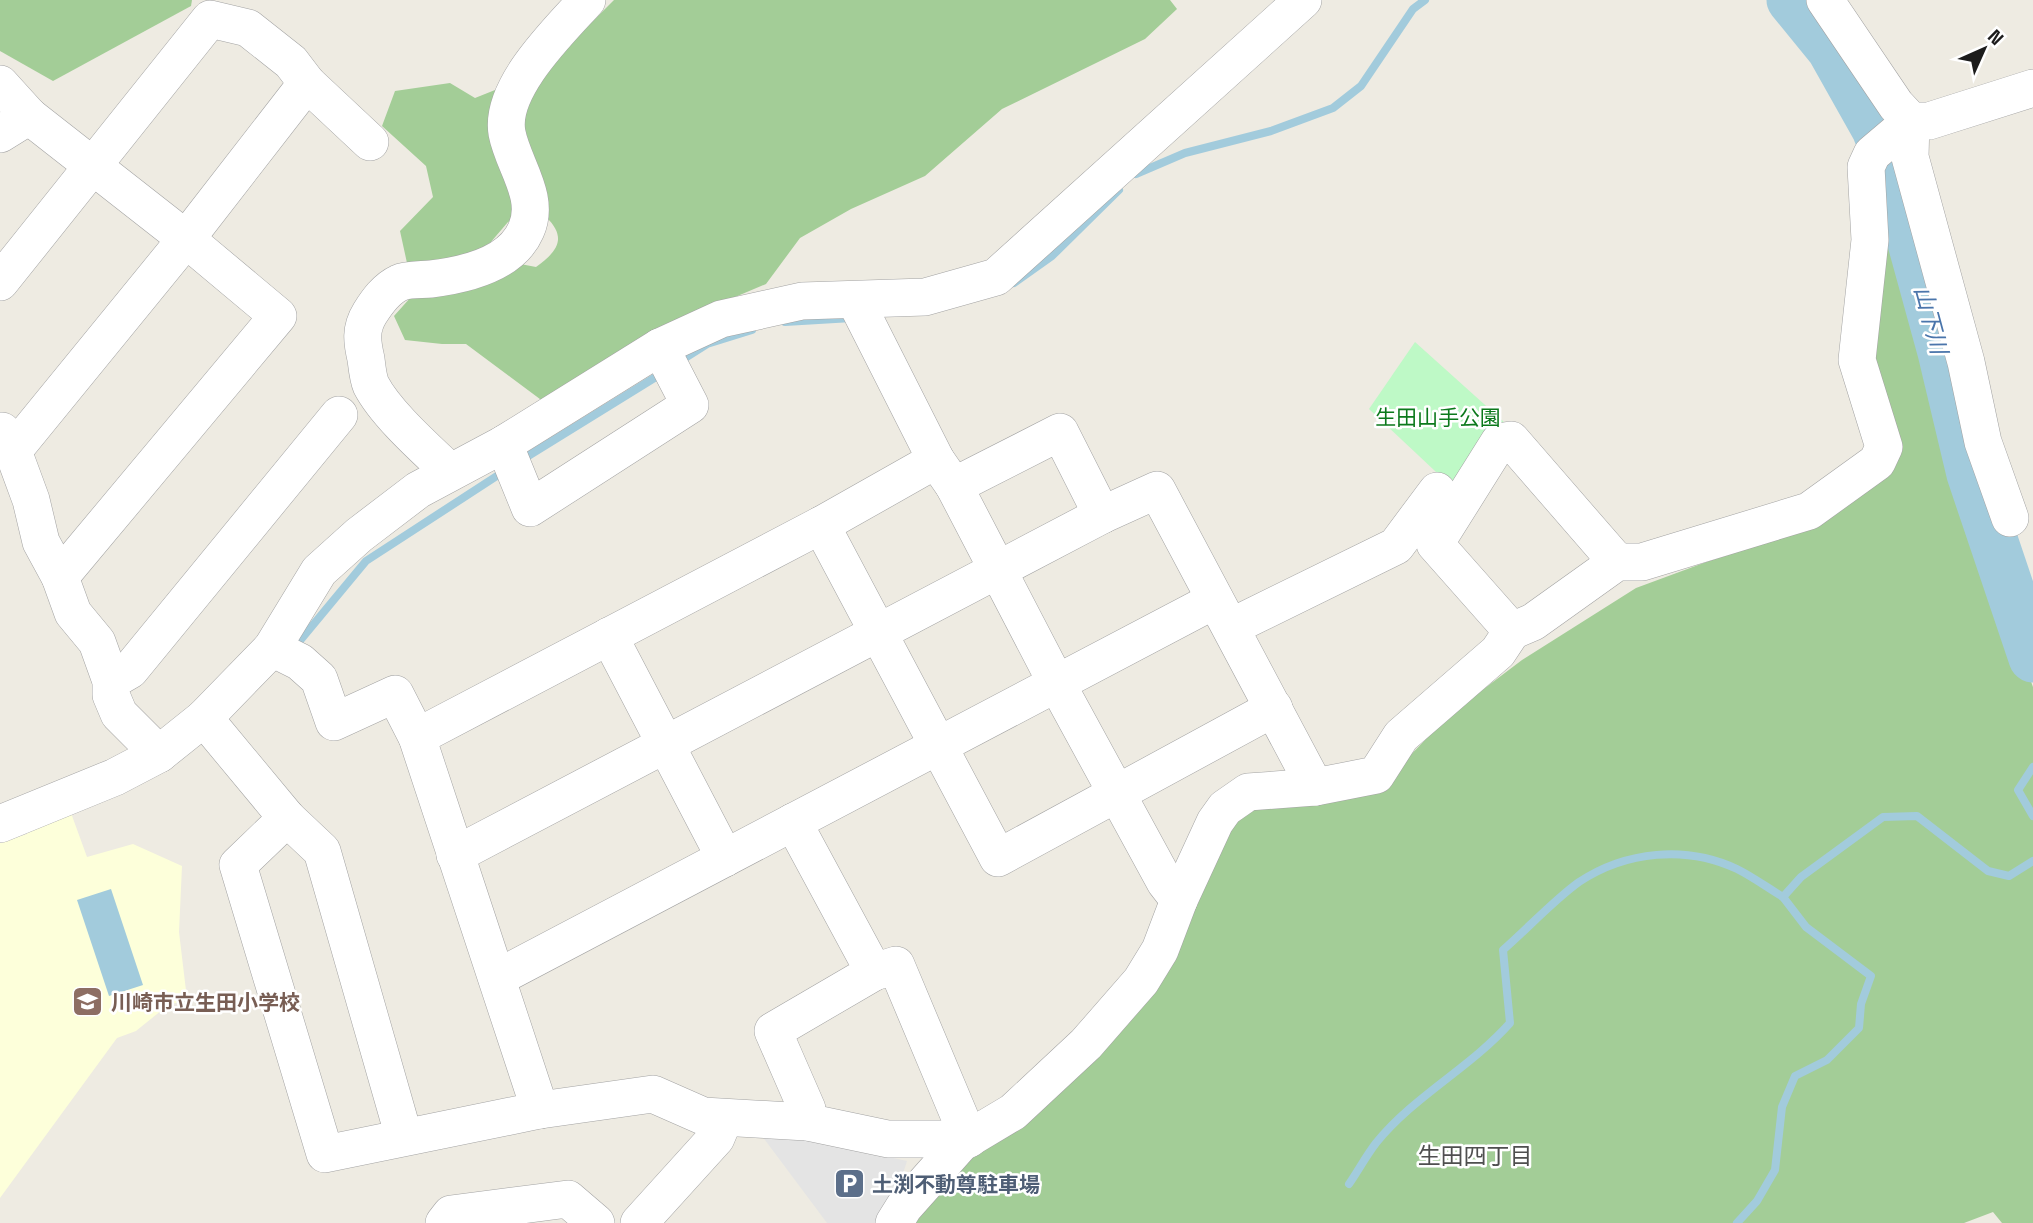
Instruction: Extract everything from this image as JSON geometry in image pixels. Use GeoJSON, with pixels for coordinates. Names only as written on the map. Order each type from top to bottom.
{"type":"FeatureCollection","features":[{"type":"Feature","properties":{"kind":"street"},"geometry":{"type":"LineString","coordinates":[[450,472],[398,422],[371,384],[361,336],[367,318],[378,300],[399,283],[448,277],[488,266],[516,246],[527,230],[530,207],[526,184],[507,132],[509,107],[519,84],[548,42],[587,0]]}},
{"type":"Feature","properties":{"kind":"street"},"geometry":{"type":"LineString","coordinates":[[0,823],[116,777],[159,754],[204,718],[272,648],[319,571],[359,535],[418,490],[504,444],[660,347],[721,318],[802,301],[925,297],[996,277],[1303,0]]}},
{"type":"Feature","properties":{"kind":"street"},"geometry":{"type":"LineString","coordinates":[[1825,0],[1896,105],[1891,138]]}},
{"type":"Feature","properties":{"kind":"street"},"geometry":{"type":"LineString","coordinates":[[0,282],[210,19],[248,28],[291,62],[307,83],[370,142]]}},
{"type":"Feature","properties":{"kind":"street"},"geometry":{"type":"LineString","coordinates":[[159,754],[119,714],[97,642],[73,613],[61,578],[41,542],[31,500],[6,440],[186,239],[307,83]]}},
{"type":"Feature","properties":{"kind":"street"},"geometry":{"type":"LineString","coordinates":[[0,84],[14,125],[94,166],[278,316],[61,578]]}},
{"type":"Feature","properties":{"kind":"street"},"geometry":{"type":"LineString","coordinates":[[894,1223],[904,1207],[965,1141],[1013,1112],[1086,1044],[1141,981],[1160,950],[1214,822],[1225,808],[1248,792],[1315,787],[1376,775],[1401,736],[1498,652],[1512,631],[1533,622],[1617,562],[1642,562],[1809,511],[1877,462],[1884,447],[1857,360],[1870,240],[1866,167],[1891,138],[1929,121],[2033,88]]}},
{"type":"Feature","properties":{"kind":"street"},"geometry":{"type":"LineString","coordinates":[[1891,138],[1910,157],[1966,362],[1983,442],[2010,518]]}},
{"type":"Feature","properties":{"kind":"street"},"geometry":{"type":"LineString","coordinates":[[855,300],[1057,684],[1165,882],[1179,900]]}},
{"type":"Feature","properties":{"kind":"street"},"geometry":{"type":"LineString","coordinates":[[504,444],[530,508],[690,405],[660,347]]}},
{"type":"Feature","properties":{"kind":"street"},"geometry":{"type":"LineString","coordinates":[[111,681],[130,670],[339,415]]}},
{"type":"Feature","properties":{"kind":"street"},"geometry":{"type":"LineString","coordinates":[[417,737],[821,525],[945,473],[1060,432],[1102,515]]}},
{"type":"Feature","properties":{"kind":"street"},"geometry":{"type":"LineString","coordinates":[[1512,631],[1435,544],[1499,442],[1511,440],[1617,562]]}},
{"type":"Feature","properties":{"kind":"street"},"geometry":{"type":"LineString","coordinates":[[455,855],[1102,515],[1157,490],[1315,787]]}},
{"type":"Feature","properties":{"kind":"street"},"geometry":{"type":"LineString","coordinates":[[497,978],[1057,684],[1223,613],[1396,547],[1437,491]]}},
{"type":"Feature","properties":{"kind":"street"},"geometry":{"type":"LineString","coordinates":[[821,525],[998,858],[1274,708]]}},
{"type":"Feature","properties":{"kind":"street"},"geometry":{"type":"LineString","coordinates":[[609,636],[664,746],[725,858]]}},
{"type":"Feature","properties":{"kind":"street"},"geometry":{"type":"LineString","coordinates":[[272,648],[300,662],[319,679],[334,722],[395,694],[417,737],[540,1110]]}},
{"type":"Feature","properties":{"kind":"street"},"geometry":{"type":"LineString","coordinates":[[204,718],[287,818],[321,851],[404,1137]]}},
{"type":"Feature","properties":{"kind":"street"},"geometry":{"type":"LineString","coordinates":[[287,818],[238,865],[325,1154],[540,1110],[653,1094],[703,1116],[807,1122],[888,1139],[965,1141]]}},
{"type":"Feature","properties":{"kind":"street"},"geometry":{"type":"LineString","coordinates":[[793,822],[874,972]]}},
{"type":"Feature","properties":{"kind":"street"},"geometry":{"type":"LineString","coordinates":[[807,1122],[807,1110],[773,1031],[874,972],[896,965],[965,1141]]}},
{"type":"Feature","properties":{"kind":"street"},"geometry":{"type":"LineString","coordinates":[[639,1223],[716,1139],[724,1119]]}},
{"type":"Feature","properties":{"kind":"street"},"geometry":{"type":"LineString","coordinates":[[443,1223],[451,1214],[568,1199],[596,1223]]}},
{"type":"Feature","properties":{"kind":"shaded area","name":"川崎市立生田小学校"},"geometry":{"type":"Polygon","coordinates":[[[71,813],[87,857],[133,844],[182,866],[179,932],[187,999],[167,1006],[136,1031],[117,1038],[0,1198],[0,843],[27,834],[25,827],[71,813]]]}},
{"type":"Feature","properties":{"kind":"shaded area","name":"土渕不動尊駐車場"},"geometry":{"type":"Polygon","coordinates":[[[756,1128],[907,1161],[892,1208],[879,1223],[827,1223],[756,1128]]]}},
{"type":"Feature","properties":{"kind":"green space"},"geometry":{"type":"Polygon","coordinates":[[[0,0],[192,0],[191,6],[53,81],[0,51],[0,0]]]}},
{"type":"Feature","properties":{"kind":"green space"},"geometry":{"type":"Polygon","coordinates":[[[614,0],[1170,0],[1177,9],[1145,39],[1002,109],[925,176],[851,209],[800,238],[766,284],[688,317],[548,405],[466,344],[405,340],[394,316],[411,297],[515,263],[536,267],[550,256],[557,244],[557,232],[553,225],[546,217],[523,216],[508,222],[490,243],[462,260],[407,263],[400,231],[433,197],[426,166],[382,126],[395,91],[450,83],[475,98],[543,71],[614,0]]]}},
{"type":"Feature","properties":{"kind":"green space"},"geometry":{"type":"Polygon","coordinates":[[[1883,175],[1925,334],[1958,477],[2033,687],[2033,1223],[2002,1223],[1993,1212],[1964,1223],[907,1223],[1189,911],[1244,805],[1379,788],[1448,716],[1522,660],[1636,588],[1709,561],[1818,527],[1888,473],[1871,354],[1883,175]]]}},
{"type":"Feature","properties":{"kind":"green space","name":"生田山手公園"},"geometry":{"type":"Polygon","coordinates":[[[1415,342],[1504,422],[1451,486],[1369,409],[1415,342]]]}},
{"type":"Feature","properties":{"kind":"water"},"geometry":{"type":"Polygon","coordinates":[[[111,889],[143,985],[109,996],[77,900],[111,889]]]}},
{"type":"Feature","properties":{"kind":"waterway"},"geometry":{"type":"LineString","coordinates":[[1136,174],[1185,153],[1271,131],[1333,108],[1361,86],[1413,9],[1425,0]]}},
{"type":"Feature","properties":{"kind":"waterway","name":"山下川"},"geometry":{"type":"LineString","coordinates":[[1791,0],[1831,49],[1876,129],[1892,170],[1942,352],[1971,474],[2033,658]]}},
{"type":"Feature","properties":{"kind":"waterway"},"geometry":{"type":"LineString","coordinates":[[1014,283],[1052,256],[1119,190]]}},
{"type":"Feature","properties":{"kind":"waterway"},"geometry":{"type":"LineString","coordinates":[[785,322],[852,318]]}},
{"type":"Feature","properties":{"kind":"waterway"},"geometry":{"type":"LineString","coordinates":[[677,363],[707,344],[752,330]]}},
{"type":"Feature","properties":{"kind":"waterway"},"geometry":{"type":"LineString","coordinates":[[520,461],[664,372]]}},
{"type":"Feature","properties":{"kind":"waterway"},"geometry":{"type":"LineString","coordinates":[[298,643],[366,561],[506,470]]}},
{"type":"Feature","properties":{"kind":"waterway"},"geometry":{"type":"LineString","coordinates":[[2033,767],[2018,790],[2033,816]]}},
{"type":"Feature","properties":{"kind":"waterway"},"geometry":{"type":"LineString","coordinates":[[1737,1223],[1757,1201],[1775,1170],[1782,1107],[1795,1076],[1827,1060],[1859,1028],[1861,1004],[1871,976],[1806,927],[1783,897],[1801,877],[1883,817],[1917,816],[1988,871],[2009,876],[2033,861]]}},
{"type":"Feature","properties":{"kind":"waterway"},"geometry":{"type":"LineString","coordinates":[[1349,1184],[1372,1148],[1391,1126],[1478,1054],[1510,1023],[1503,950],[1579,882],[1597,872],[1636,858],[1677,854],[1717,861],[1737,869],[1783,897]]}},
{"type":"Feature","properties":{"kind":"place","name":"川崎市立生田小学校"},"geometry":{"type":"Point","coordinates":[88,1002]}},
{"type":"Feature","properties":{"kind":"place","name":"土渕不動尊駐車場"},"geometry":{"type":"Point","coordinates":[849,1184]}},
{"type":"Feature","properties":{"kind":"district","name":"生田四丁目"},"geometry":{"type":"Point","coordinates":[1475,1156]}}]}
